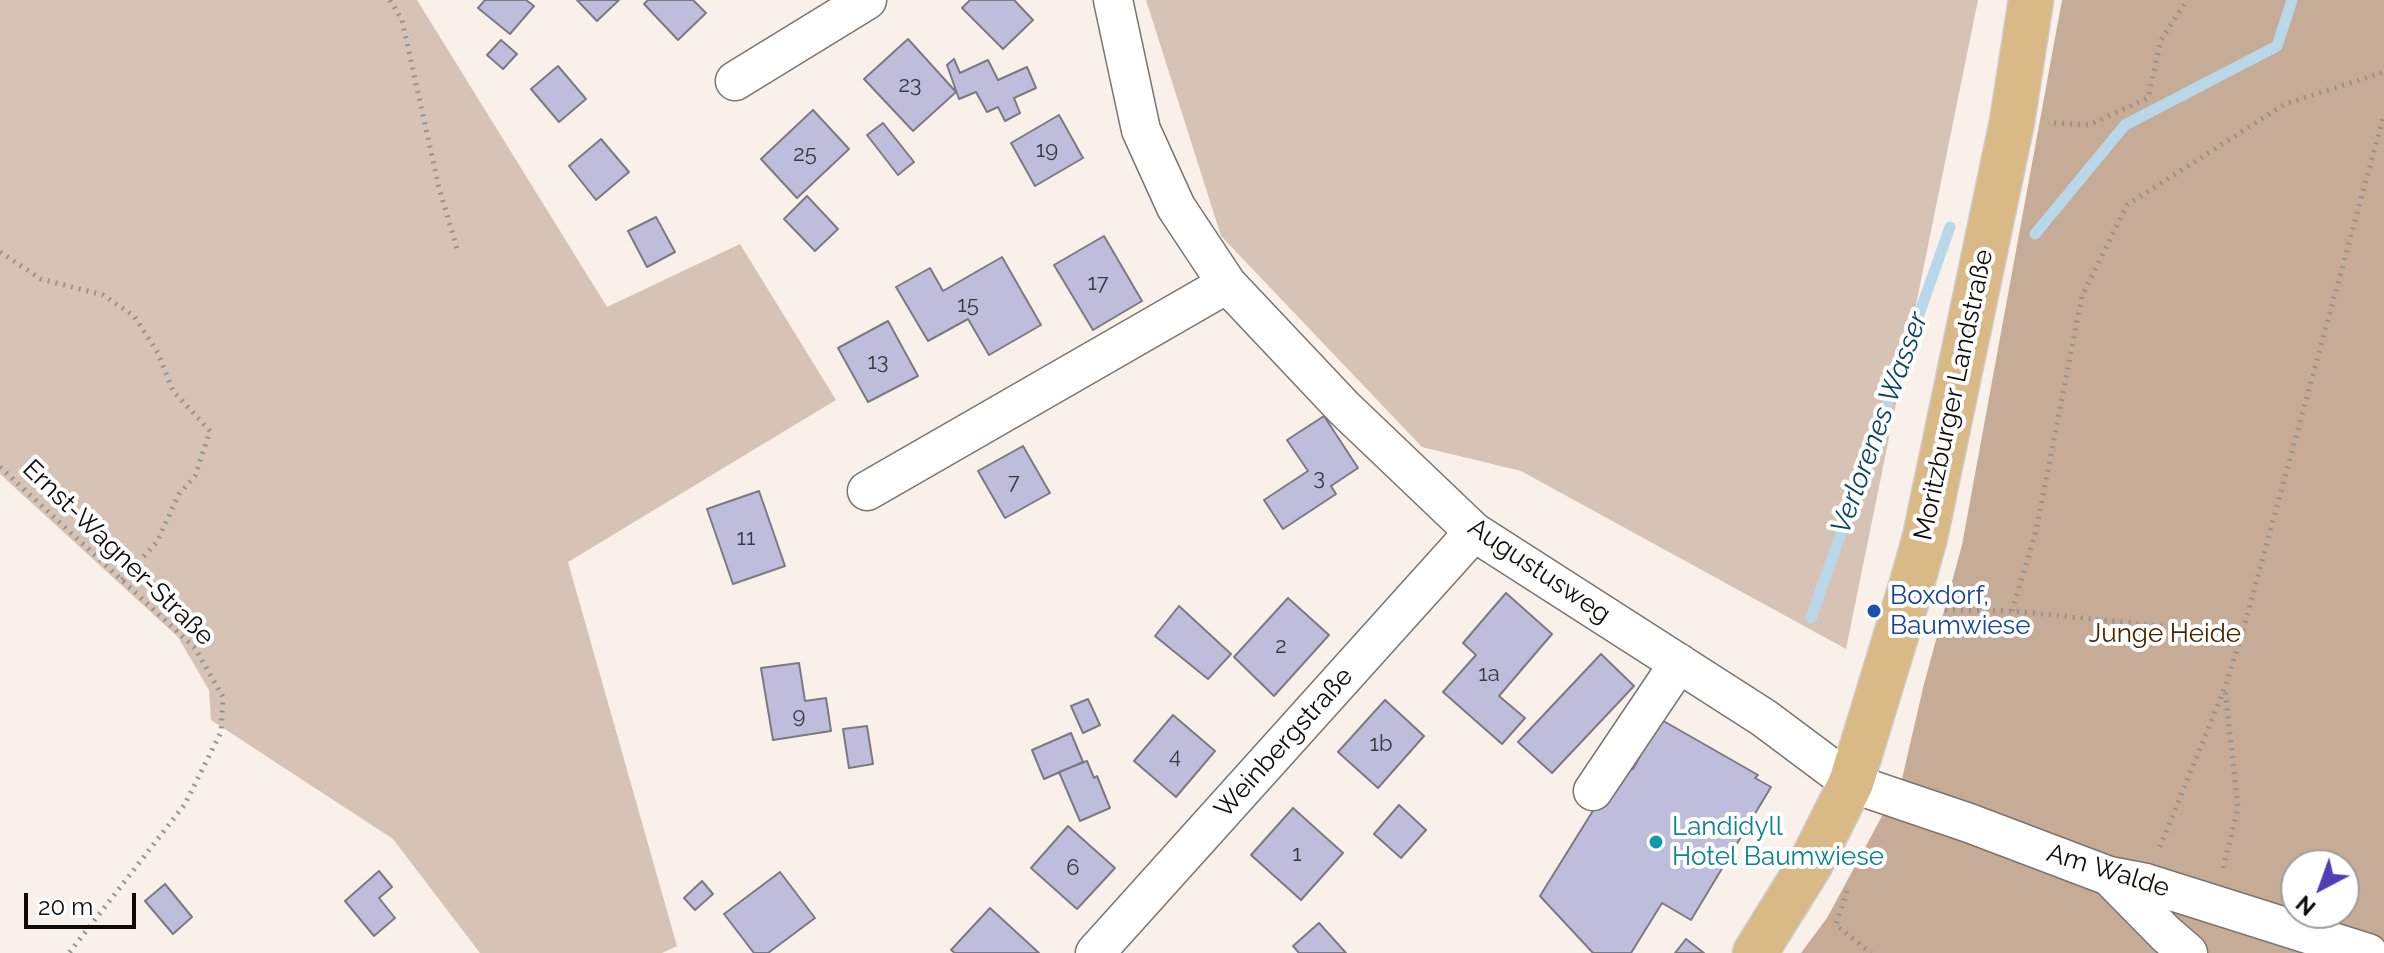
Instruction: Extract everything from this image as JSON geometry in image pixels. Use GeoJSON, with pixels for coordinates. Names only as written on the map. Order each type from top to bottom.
{"type":"FeatureCollection","features":[{"type":"Feature","properties":{"kind":"main road","name":"Moritzburger Landstraße"},"geometry":{"type":"LineString","coordinates":[[1755,953],[1811,863],[1851,783],[1904,610],[1925,537],[2012,122],[2031,0]]}},
{"type":"Feature","properties":{"kind":"street"},"geometry":{"type":"LineString","coordinates":[[735,81],[867,0]]}},
{"type":"Feature","properties":{"kind":"street","name":"Augustusweg"},"geometry":{"type":"LineString","coordinates":[[1113,0],[1141,130],[1176,207],[1227,284],[1344,408],[1474,532],[1764,718],[1851,783]]}},
{"type":"Feature","properties":{"kind":"street"},"geometry":{"type":"LineString","coordinates":[[867,491],[1227,284]]}},
{"type":"Feature","properties":{"kind":"street","name":"Weinbergstraße"},"geometry":{"type":"LineString","coordinates":[[1095,953],[1474,532]]}},
{"type":"Feature","properties":{"kind":"street"},"geometry":{"type":"LineString","coordinates":[[1593,791],[1679,663]]}},
{"type":"Feature","properties":{"kind":"street","name":"Am Walde"},"geometry":{"type":"LineString","coordinates":[[1851,783],[2109,876],[2146,883],[2368,953]]}},
{"type":"Feature","properties":{"kind":"street"},"geometry":{"type":"LineString","coordinates":[[2109,876],[2188,953]]}},
{"type":"Feature","properties":{"kind":"path"},"geometry":{"type":"LineString","coordinates":[[390,0],[402,20],[439,188],[458,252]]}},
{"type":"Feature","properties":{"kind":"path"},"geometry":{"type":"LineString","coordinates":[[2012,122],[2089,125],[2148,98],[2161,40],[2187,0]]}},
{"type":"Feature","properties":{"kind":"path"},"geometry":{"type":"LineString","coordinates":[[2012,611],[2036,531],[2082,296],[2127,205],[2285,104],[2384,72]]}},
{"type":"Feature","properties":{"kind":"path"},"geometry":{"type":"LineString","coordinates":[[2146,883],[2225,687],[2242,634],[2384,115]]}},
{"type":"Feature","properties":{"kind":"path"},"geometry":{"type":"LineString","coordinates":[[0,252],[41,279],[103,295],[134,316],[158,353],[173,391],[210,431],[195,476],[179,494],[157,542],[122,580]]}},
{"type":"Feature","properties":{"kind":"path","name":"Ernst-Wagner-Straße"},"geometry":{"type":"LineString","coordinates":[[0,467],[195,648],[223,697],[221,732],[185,804],[69,953]]}},
{"type":"Feature","properties":{"kind":"path"},"geometry":{"type":"LineString","coordinates":[[1904,610],[2012,611],[2242,634]]}},
{"type":"Feature","properties":{"kind":"path"},"geometry":{"type":"LineString","coordinates":[[2225,687],[2238,808],[2223,868],[2252,915]]}},
{"type":"Feature","properties":{"kind":"path"},"geometry":{"type":"LineString","coordinates":[[1847,891],[1836,925],[1871,953]]}},
{"type":"Feature","properties":{"kind":"shaded area"},"geometry":{"type":"Polygon","coordinates":[[[0,0],[417,0],[607,307],[740,244],[836,400],[568,562],[677,946],[662,953],[480,953],[393,839],[211,720],[209,690],[178,637],[0,474],[0,0]]]}},
{"type":"Feature","properties":{"kind":"shaded area"},"geometry":{"type":"Polygon","coordinates":[[[1146,0],[1978,0],[1846,649],[1521,471],[1422,447],[1221,236],[1146,0]]]}},
{"type":"Feature","properties":{"kind":"green space","name":"Junge Heide"},"geometry":{"type":"Polygon","coordinates":[[[2062,0],[2384,0],[2384,953],[1801,953],[1827,918],[1902,779],[1962,545],[2062,0]]]}},
{"type":"Feature","properties":{"kind":"building"},"geometry":{"type":"Polygon","coordinates":[[[485,0],[526,0],[534,6],[510,34],[478,8],[485,0]]]}},
{"type":"Feature","properties":{"kind":"building"},"geometry":{"type":"Polygon","coordinates":[[[577,0],[619,0],[597,21],[577,0]]]}},
{"type":"Feature","properties":{"kind":"building"},"geometry":{"type":"Polygon","coordinates":[[[648,0],[693,0],[706,13],[678,40],[644,4],[648,0]]]}},
{"type":"Feature","properties":{"kind":"building"},"geometry":{"type":"Polygon","coordinates":[[[970,0],[1014,0],[1033,20],[1003,49],[962,8],[970,0]]]}},
{"type":"Feature","properties":{"kind":"building"},"geometry":{"type":"Polygon","coordinates":[[[908,39],[956,92],[913,131],[864,79],[908,39]]]}},
{"type":"Feature","properties":{"kind":"building"},"geometry":{"type":"Polygon","coordinates":[[[501,40],[517,54],[503,69],[487,55],[501,40]]]}},
{"type":"Feature","properties":{"kind":"building"},"geometry":{"type":"Polygon","coordinates":[[[954,59],[960,73],[988,60],[998,80],[1027,67],[1036,88],[1014,98],[1020,113],[1005,121],[998,107],[987,112],[976,92],[959,99],[947,65],[954,59]]]}},
{"type":"Feature","properties":{"kind":"building"},"geometry":{"type":"Polygon","coordinates":[[[558,66],[586,99],[559,122],[531,89],[558,66]]]}},
{"type":"Feature","properties":{"kind":"building"},"geometry":{"type":"Polygon","coordinates":[[[813,110],[849,149],[797,198],[761,159],[813,110]]]}},
{"type":"Feature","properties":{"kind":"building"},"geometry":{"type":"Polygon","coordinates":[[[1059,115],[1083,158],[1035,186],[1011,143],[1059,115]]]}},
{"type":"Feature","properties":{"kind":"building"},"geometry":{"type":"Polygon","coordinates":[[[883,123],[914,162],[898,175],[867,135],[883,123]]]}},
{"type":"Feature","properties":{"kind":"building"},"geometry":{"type":"Polygon","coordinates":[[[601,139],[629,172],[596,200],[569,166],[601,139]]]}},
{"type":"Feature","properties":{"kind":"building"},"geometry":{"type":"Polygon","coordinates":[[[807,196],[838,229],[815,251],[784,219],[807,196]]]}},
{"type":"Feature","properties":{"kind":"building"},"geometry":{"type":"Polygon","coordinates":[[[656,217],[675,252],[647,267],[628,231],[656,217]]]}},
{"type":"Feature","properties":{"kind":"building"},"geometry":{"type":"Polygon","coordinates":[[[1104,236],[1142,301],[1093,330],[1054,265],[1104,236]]]}},
{"type":"Feature","properties":{"kind":"building"},"geometry":{"type":"Polygon","coordinates":[[[1002,257],[1041,325],[989,355],[968,319],[928,341],[896,287],[930,268],[943,291],[1002,257]]]}},
{"type":"Feature","properties":{"kind":"building"},"geometry":{"type":"Polygon","coordinates":[[[888,321],[918,376],[868,402],[838,348],[888,321]]]}},
{"type":"Feature","properties":{"kind":"building"},"geometry":{"type":"Polygon","coordinates":[[[1324,416],[1358,468],[1331,486],[1336,494],[1283,529],[1264,500],[1308,471],[1287,440],[1324,416]]]}},
{"type":"Feature","properties":{"kind":"building"},"geometry":{"type":"Polygon","coordinates":[[[1023,446],[1050,493],[1005,518],[978,471],[1023,446]]]}},
{"type":"Feature","properties":{"kind":"building"},"geometry":{"type":"Polygon","coordinates":[[[759,491],[785,566],[733,584],[707,509],[759,491]]]}},
{"type":"Feature","properties":{"kind":"building"},"geometry":{"type":"Polygon","coordinates":[[[1506,593],[1552,634],[1499,696],[1525,718],[1502,744],[1443,692],[1476,655],[1463,643],[1506,593]]]}},
{"type":"Feature","properties":{"kind":"building"},"geometry":{"type":"Polygon","coordinates":[[[1288,598],[1329,635],[1274,696],[1234,657],[1288,598]]]}},
{"type":"Feature","properties":{"kind":"building"},"geometry":{"type":"Polygon","coordinates":[[[1179,606],[1231,654],[1208,679],[1155,636],[1179,606]]]}},
{"type":"Feature","properties":{"kind":"building"},"geometry":{"type":"Polygon","coordinates":[[[1601,654],[1634,686],[1552,773],[1518,742],[1601,654]]]}},
{"type":"Feature","properties":{"kind":"building"},"geometry":{"type":"Polygon","coordinates":[[[799,663],[805,701],[826,698],[831,731],[773,740],[761,668],[799,663]]]}},
{"type":"Feature","properties":{"kind":"building"},"geometry":{"type":"Polygon","coordinates":[[[1088,699],[1100,725],[1083,733],[1071,706],[1088,699]]]}},
{"type":"Feature","properties":{"kind":"building"},"geometry":{"type":"Polygon","coordinates":[[[1385,700],[1424,736],[1378,788],[1338,752],[1385,700]]]}},
{"type":"Feature","properties":{"kind":"building"},"geometry":{"type":"Polygon","coordinates":[[[1173,715],[1215,751],[1176,797],[1134,761],[1173,715]]]}},
{"type":"Feature","properties":{"kind":"building","name":"Landidyll Hotel Baumwiese"},"geometry":{"type":"Polygon","coordinates":[[[1660,719],[1758,775],[1755,778],[1771,787],[1691,920],[1662,903],[1631,953],[1593,953],[1540,896],[1622,764],[1633,769],[1660,719]]]}},
{"type":"Feature","properties":{"kind":"building"},"geometry":{"type":"Polygon","coordinates":[[[867,726],[873,764],[849,768],[843,729],[867,726]]]}},
{"type":"Feature","properties":{"kind":"building"},"geometry":{"type":"Polygon","coordinates":[[[1071,733],[1083,762],[1044,779],[1032,750],[1071,733]]]}},
{"type":"Feature","properties":{"kind":"building"},"geometry":{"type":"Polygon","coordinates":[[[1087,761],[1110,808],[1080,821],[1059,772],[1087,761]]]}},
{"type":"Feature","properties":{"kind":"building"},"geometry":{"type":"Polygon","coordinates":[[[1399,805],[1426,830],[1401,858],[1374,834],[1399,805]]]}},
{"type":"Feature","properties":{"kind":"building"},"geometry":{"type":"Polygon","coordinates":[[[1293,808],[1343,853],[1301,900],[1251,855],[1293,808]]]}},
{"type":"Feature","properties":{"kind":"building"},"geometry":{"type":"Polygon","coordinates":[[[1068,826],[1115,868],[1077,909],[1031,868],[1068,826]]]}},
{"type":"Feature","properties":{"kind":"building"},"geometry":{"type":"Polygon","coordinates":[[[379,871],[392,887],[379,898],[395,918],[374,936],[345,901],[379,871]]]}},
{"type":"Feature","properties":{"kind":"building"},"geometry":{"type":"Polygon","coordinates":[[[780,872],[815,918],[768,953],[754,953],[724,914],[780,872]]]}},
{"type":"Feature","properties":{"kind":"building"},"geometry":{"type":"Polygon","coordinates":[[[702,881],[713,894],[695,910],[684,898],[702,881]]]}},
{"type":"Feature","properties":{"kind":"building"},"geometry":{"type":"Polygon","coordinates":[[[165,884],[192,917],[173,934],[145,901],[165,884]]]}},
{"type":"Feature","properties":{"kind":"building"},"geometry":{"type":"Polygon","coordinates":[[[990,908],[1039,953],[955,953],[951,950],[990,908]]]}},
{"type":"Feature","properties":{"kind":"building"},"geometry":{"type":"Polygon","coordinates":[[[1319,923],[1346,953],[1299,953],[1293,946],[1319,923]]]}},
{"type":"Feature","properties":{"kind":"building"},"geometry":{"type":"Polygon","coordinates":[[[1686,939],[1704,953],[1675,953],[1686,939]]]}},
{"type":"Feature","properties":{"kind":"waterway"},"geometry":{"type":"LineString","coordinates":[[2035,234],[2125,125],[2277,46],[2292,0]]}},
{"type":"Feature","properties":{"kind":"waterway","name":"Verlorenes Wasser"},"geometry":{"type":"LineString","coordinates":[[1811,618],[1950,227]]}},
{"type":"Feature","properties":{"kind":"place","name":"Boxdorf, Baumwiese"},"geometry":{"type":"Point","coordinates":[1874,611]}},
{"type":"Feature","properties":{"kind":"place","name":"Landidyll Hotel Baumwiese"},"geometry":{"type":"Point","coordinates":[1656,842]}}]}
